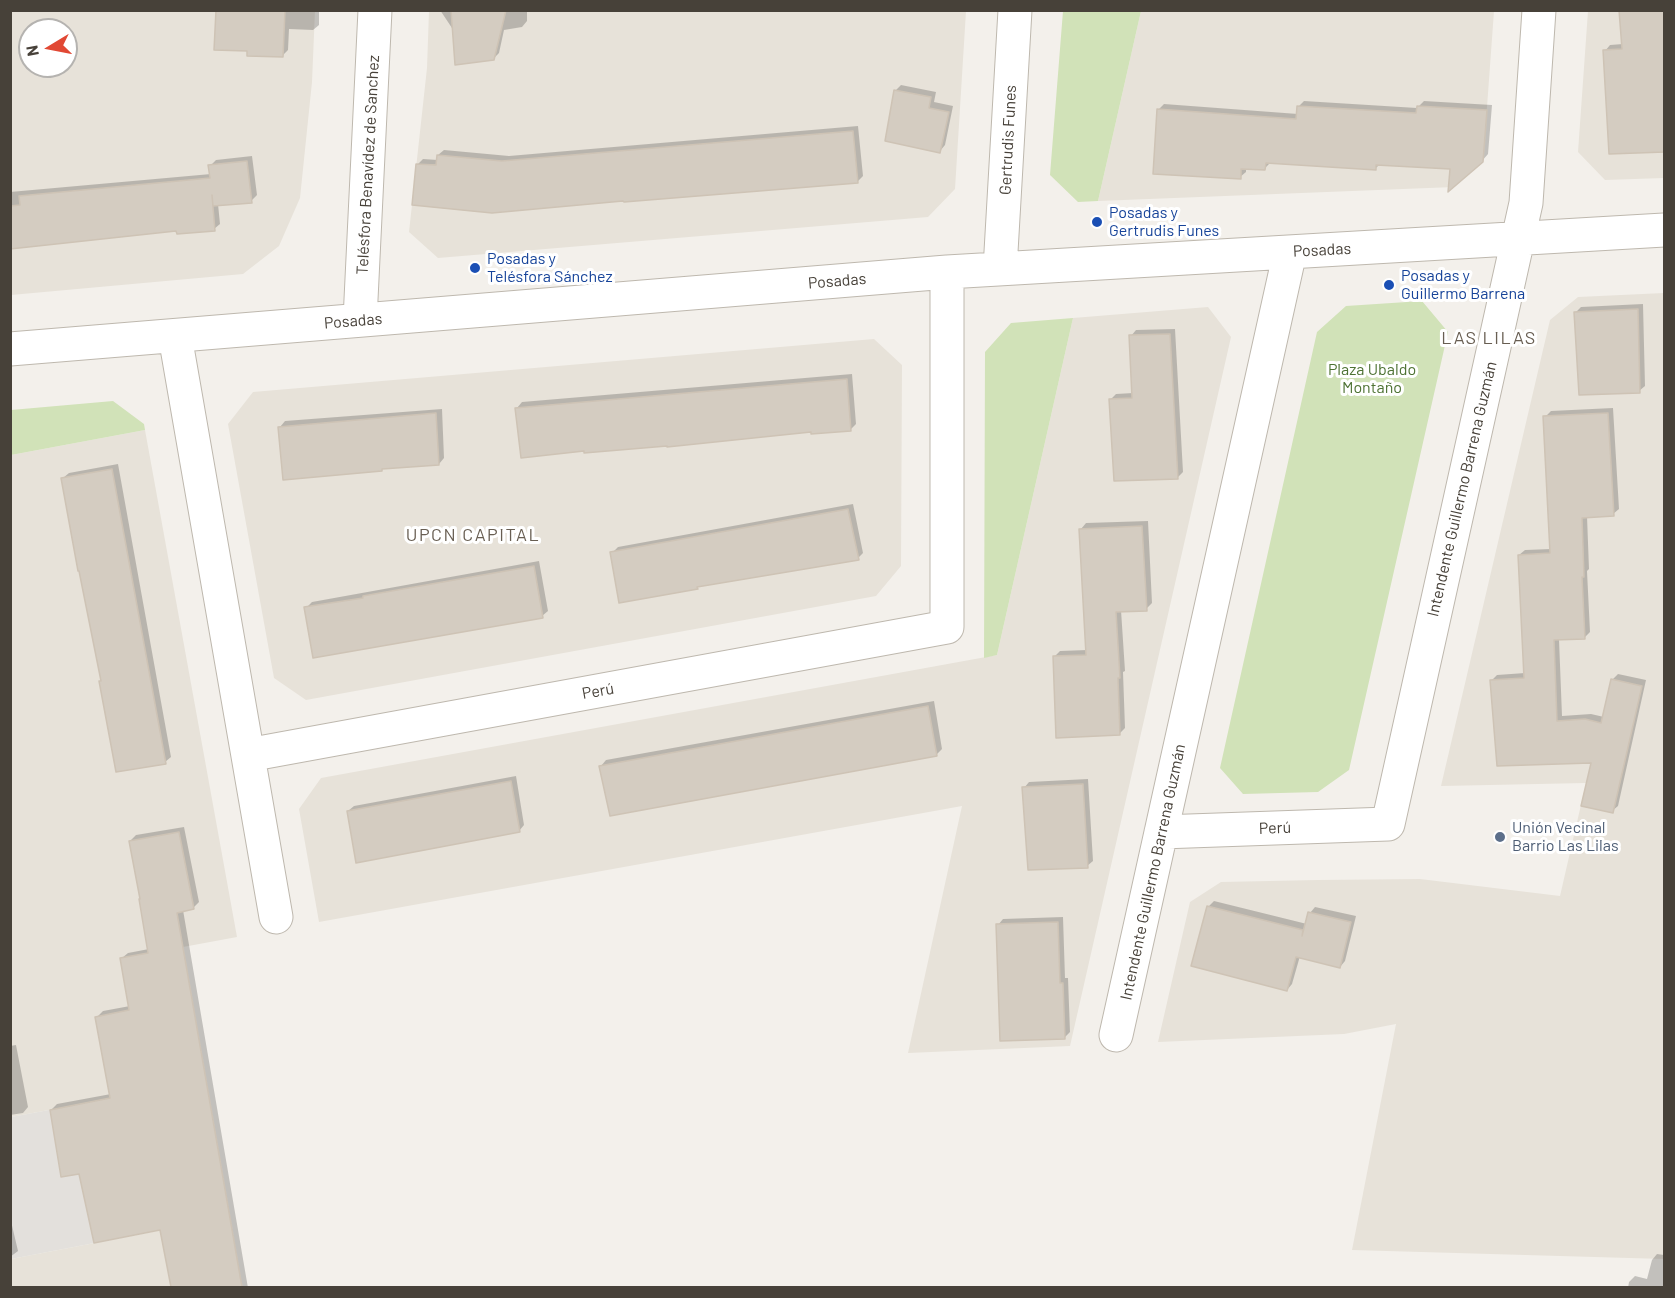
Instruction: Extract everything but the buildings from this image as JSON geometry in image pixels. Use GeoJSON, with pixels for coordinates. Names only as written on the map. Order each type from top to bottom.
{"type":"FeatureCollection","features":[{"type":"Feature","properties":{"kind":"street","name":"Telésfora Benavídez de Sanchez"},"geometry":{"type":"LineString","coordinates":[[360,320],[375,10]]}},
{"type":"Feature","properties":{"kind":"street","name":"Gertrudis Funes"},"geometry":{"type":"LineString","coordinates":[[1000,269],[1016,10]]}},
{"type":"Feature","properties":{"kind":"street","name":"Intendente Guillermo Barrena Guzmán"},"geometry":{"type":"LineString","coordinates":[[1388,824],[1526,203],[1539,10]]}},
{"type":"Feature","properties":{"kind":"street","name":"Posadas"},"geometry":{"type":"LineString","coordinates":[[10,349],[947,272],[1665,230]]}},
{"type":"Feature","properties":{"kind":"street","name":"Intendente Guillermo Barrena Guzmán"},"geometry":{"type":"LineString","coordinates":[[1116,1035],[1290,252]]}},
{"type":"Feature","properties":{"kind":"street","name":"Perú"},"geometry":{"type":"LineString","coordinates":[[248,755],[947,627],[947,272]]}},
{"type":"Feature","properties":{"kind":"street"},"geometry":{"type":"LineString","coordinates":[[174,336],[276,917]]}},
{"type":"Feature","properties":{"kind":"street","name":"Perú"},"geometry":{"type":"LineString","coordinates":[[1161,832],[1388,824]]}},
{"type":"Feature","properties":{"kind":"shaded area"},"geometry":{"type":"Polygon","coordinates":[[[11,11],[315,11],[312,82],[300,198],[279,246],[243,274],[11,295],[11,11]]]}},
{"type":"Feature","properties":{"kind":"shaded area"},"geometry":{"type":"Polygon","coordinates":[[[429,11],[966,11],[955,189],[928,217],[438,258],[409,232],[427,68],[429,11]]]}},
{"type":"Feature","properties":{"kind":"shaded area"},"geometry":{"type":"Polygon","coordinates":[[[1141,11],[1494,11],[1483,162],[1454,187],[1098,201],[1141,11]]]}},
{"type":"Feature","properties":{"kind":"shaded area"},"geometry":{"type":"Polygon","coordinates":[[[1588,11],[1664,11],[1664,178],[1605,180],[1578,152],[1588,11]]]}},
{"type":"Feature","properties":{"kind":"shaded area"},"geometry":{"type":"Polygon","coordinates":[[[1664,293],[1664,1259],[1352,1250],[1396,1024],[1344,1034],[1158,1042],[1190,902],[1221,882],[1318,880],[1420,879],[1560,896],[1586,783],[1441,786],[1550,320],[1578,297],[1664,293]]]}},
{"type":"Feature","properties":{"kind":"shaded area"},"geometry":{"type":"Polygon","coordinates":[[[1208,307],[1231,337],[1070,1046],[908,1053],[962,806],[319,922],[299,809],[321,778],[997,655],[1073,318],[1208,307]]]}},
{"type":"Feature","properties":{"kind":"shaded area"},"geometry":{"type":"Polygon","coordinates":[[[874,339],[902,365],[901,566],[876,596],[306,700],[274,678],[228,424],[253,392],[874,339]]]}},
{"type":"Feature","properties":{"kind":"shaded area"},"geometry":{"type":"Polygon","coordinates":[[[145,430],[237,937],[183,947],[206,1081],[11,1117],[11,455],[145,430]]]}},
{"type":"Feature","properties":{"kind":"shaded area"},"geometry":{"type":"Polygon","coordinates":[[[206,1081],[230,1217],[11,1259],[11,1117],[206,1081]]]}},
{"type":"Feature","properties":{"kind":"shaded area"},"geometry":{"type":"Polygon","coordinates":[[[230,1217],[242,1287],[11,1288],[11,1259],[230,1217]]]}},
{"type":"Feature","properties":{"kind":"green space"},"geometry":{"type":"Polygon","coordinates":[[[1063,11],[1141,11],[1098,201],[1078,202],[1050,175],[1063,11]]]}},
{"type":"Feature","properties":{"kind":"green space","name":"Plaza Ubaldo Montaño"},"geometry":{"type":"Polygon","coordinates":[[[1422,301],[1448,332],[1349,770],[1318,792],[1243,794],[1220,768],[1317,332],[1346,306],[1422,301]]]}},
{"type":"Feature","properties":{"kind":"green space"},"geometry":{"type":"Polygon","coordinates":[[[1073,318],[997,655],[984,658],[985,352],[1011,323],[1073,318]]]}},
{"type":"Feature","properties":{"kind":"green space"},"geometry":{"type":"Polygon","coordinates":[[[113,401],[144,424],[145,430],[11,455],[11,410],[113,401]]]}},
{"type":"Feature","properties":{"kind":"place","name":"Posadas y Gertrudis Funes"},"geometry":{"type":"Point","coordinates":[1097,222]}},
{"type":"Feature","properties":{"kind":"place","name":"Posadas y Telésfora Sánchez"},"geometry":{"type":"Point","coordinates":[475,268]}},
{"type":"Feature","properties":{"kind":"place","name":"Posadas y Guillermo Barrena"},"geometry":{"type":"Point","coordinates":[1389,285]}},
{"type":"Feature","properties":{"kind":"place","name":"Unión Vecinal Barrio Las Lilas"},"geometry":{"type":"Point","coordinates":[1500,837]}},
{"type":"Feature","properties":{"kind":"district","name":"LAS LILAS"},"geometry":{"type":"Point","coordinates":[1489,338]}},
{"type":"Feature","properties":{"kind":"district","name":"UPCN CAPITAL"},"geometry":{"type":"Point","coordinates":[473,535]}}]}
